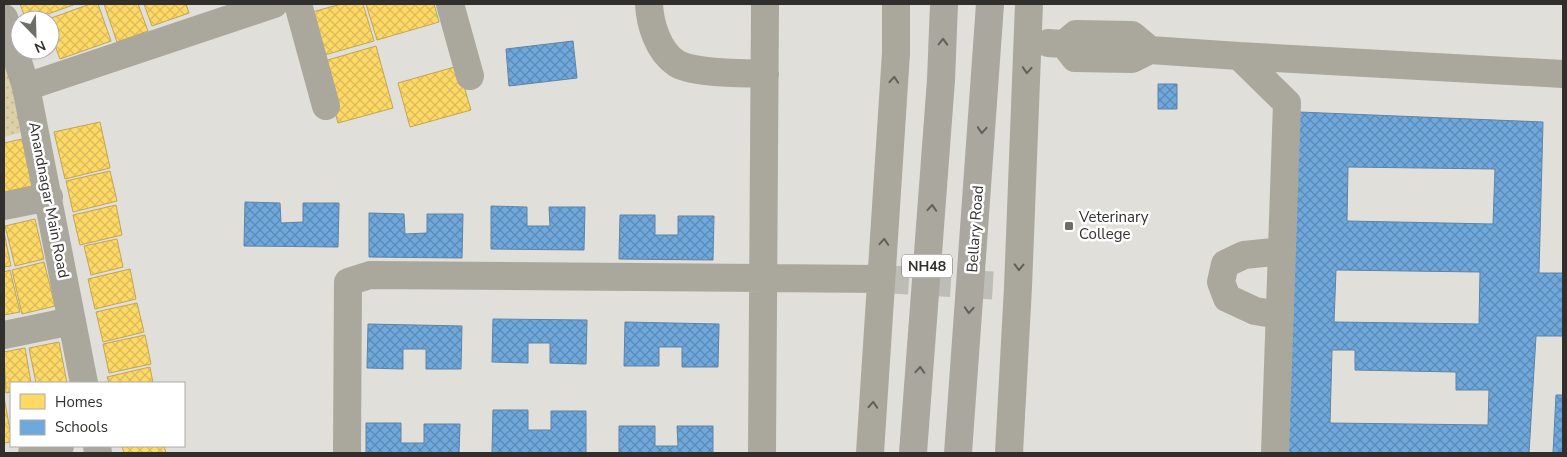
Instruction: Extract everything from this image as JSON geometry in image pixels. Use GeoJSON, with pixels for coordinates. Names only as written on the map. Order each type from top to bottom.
{"type":"FeatureCollection","features":[{"type":"Feature","properties":{"kind":"highway","name":"NH48"},"geometry":{"type":"LineString","coordinates":[[913,453],[941,80],[944,4]]}},
{"type":"Feature","properties":{"kind":"highway","name":"Bellary Road"},"geometry":{"type":"LineString","coordinates":[[958,453],[986,82],[990,4]]}},
{"type":"Feature","properties":{"kind":"street"},"geometry":{"type":"LineString","coordinates":[[26,87],[274,4]]}},
{"type":"Feature","properties":{"kind":"street"},"geometry":{"type":"LineString","coordinates":[[298,4],[326,106]]}},
{"type":"Feature","properties":{"kind":"street"},"geometry":{"type":"LineString","coordinates":[[450,4],[470,76]]}},
{"type":"Feature","properties":{"kind":"street"},"geometry":{"type":"LineString","coordinates":[[649,4],[650,16],[660,44],[677,63],[713,72],[765,74]]}},
{"type":"Feature","properties":{"kind":"street"},"geometry":{"type":"LineString","coordinates":[[762,453],[765,4]]}},
{"type":"Feature","properties":{"kind":"street"},"geometry":{"type":"LineString","coordinates":[[870,453],[896,54],[896,4]]}},
{"type":"Feature","properties":{"kind":"street"},"geometry":{"type":"LineString","coordinates":[[1010,443],[1018,287],[1022,144],[1029,42],[1029,4]]}},
{"type":"Feature","properties":{"kind":"street","name":"Anandnagar Main Road"},"geometry":{"type":"LineString","coordinates":[[4,18],[26,87],[84,382]]}},
{"type":"Feature","properties":{"kind":"street"},"geometry":{"type":"LineString","coordinates":[[1029,42],[1064,44],[1075,58],[1132,59],[1150,50],[1563,74]]}},
{"type":"Feature","properties":{"kind":"street"},"geometry":{"type":"LineString","coordinates":[[1239,56],[1287,103],[1275,453]]}},
{"type":"Feature","properties":{"kind":"street"},"geometry":{"type":"LineString","coordinates":[[4,206],[49,197]]}},
{"type":"Feature","properties":{"kind":"street"},"geometry":{"type":"LineString","coordinates":[[1280,315],[1255,311],[1228,298],[1221,282],[1225,264],[1244,255],[1282,251]]}},
{"type":"Feature","properties":{"kind":"street"},"geometry":{"type":"LineString","coordinates":[[347,453],[348,282],[370,275],[764,280],[881,279]]}},
{"type":"Feature","properties":{"kind":"street"},"geometry":{"type":"LineString","coordinates":[[4,335],[72,321]]}},
{"type":"Feature","properties":{"kind":"street"},"geometry":{"type":"LineString","coordinates":[[32,453],[56,447]]}},
{"type":"Feature","properties":{"kind":"shaded area"},"geometry":{"type":"Polygon","coordinates":[[[4,58],[15,94],[23,132],[4,137],[4,58]]]}},
{"type":"Feature","properties":{"kind":"building: Homes"},"geometry":{"type":"Polygon","coordinates":[[[20,4],[76,4],[59,10],[22,10],[20,4]]]}},
{"type":"Feature","properties":{"kind":"building: Homes"},"geometry":{"type":"Polygon","coordinates":[[[90,4],[98,4],[111,41],[60,59],[60,15],[90,4]]]}},
{"type":"Feature","properties":{"kind":"building: Homes"},"geometry":{"type":"Polygon","coordinates":[[[104,4],[138,4],[148,31],[117,42],[104,4]]]}},
{"type":"Feature","properties":{"kind":"building: Homes"},"geometry":{"type":"Polygon","coordinates":[[[144,4],[186,4],[189,13],[152,26],[144,4]]]}},
{"type":"Feature","properties":{"kind":"building: Homes"},"geometry":{"type":"Polygon","coordinates":[[[341,4],[363,4],[374,41],[321,56],[309,13],[341,4]]]}},
{"type":"Feature","properties":{"kind":"building: Homes"},"geometry":{"type":"Polygon","coordinates":[[[366,4],[434,4],[439,22],[377,40],[366,4]]]}},
{"type":"Feature","properties":{"kind":"building: Homes"},"geometry":{"type":"Polygon","coordinates":[[[376,46],[393,108],[338,123],[321,62],[376,46]]]}},
{"type":"Feature","properties":{"kind":"building: Homes"},"geometry":{"type":"Polygon","coordinates":[[[458,66],[471,110],[410,127],[398,83],[458,66]]]}},
{"type":"Feature","properties":{"kind":"building: Homes"},"geometry":{"type":"Polygon","coordinates":[[[100,122],[110,168],[65,179],[54,132],[100,122]]]}},
{"type":"Feature","properties":{"kind":"building: Homes"},"geometry":{"type":"Polygon","coordinates":[[[22,139],[32,186],[4,192],[4,143],[22,139]]]}},
{"type":"Feature","properties":{"kind":"building: Homes"},"geometry":{"type":"Polygon","coordinates":[[[110,171],[117,201],[73,212],[66,181],[110,171]]]}},
{"type":"Feature","properties":{"kind":"building: Homes"},"geometry":{"type":"Polygon","coordinates":[[[116,205],[122,235],[80,245],[73,215],[116,205]]]}},
{"type":"Feature","properties":{"kind":"building: Homes"},"geometry":{"type":"Polygon","coordinates":[[[35,219],[44,259],[15,266],[5,226],[35,219]]]}},
{"type":"Feature","properties":{"kind":"building: Homes"},"geometry":{"type":"Polygon","coordinates":[[[4,232],[11,266],[4,267],[4,232]]]}},
{"type":"Feature","properties":{"kind":"building: Homes"},"geometry":{"type":"Polygon","coordinates":[[[117,239],[123,267],[91,275],[84,246],[117,239]]]}},
{"type":"Feature","properties":{"kind":"building: Homes"},"geometry":{"type":"Polygon","coordinates":[[[44,262],[55,306],[22,314],[12,270],[44,262]]]}},
{"type":"Feature","properties":{"kind":"building: Homes"},"geometry":{"type":"Polygon","coordinates":[[[130,269],[136,299],[95,309],[88,279],[130,269]]]}},
{"type":"Feature","properties":{"kind":"building: Homes"},"geometry":{"type":"Polygon","coordinates":[[[10,270],[20,312],[4,315],[4,272],[10,270]]]}},
{"type":"Feature","properties":{"kind":"building: Homes"},"geometry":{"type":"Polygon","coordinates":[[[137,303],[144,332],[103,342],[96,312],[137,303]]]}},
{"type":"Feature","properties":{"kind":"building: Homes"},"geometry":{"type":"Polygon","coordinates":[[[145,335],[151,364],[109,373],[103,344],[145,335]]]}},
{"type":"Feature","properties":{"kind":"building: Homes"},"geometry":{"type":"Polygon","coordinates":[[[59,342],[67,382],[36,382],[29,348],[59,342]]]}},
{"type":"Feature","properties":{"kind":"building: Homes"},"geometry":{"type":"Polygon","coordinates":[[[25,348],[31,382],[10,382],[10,392],[6,393],[4,352],[25,348]]]}},
{"type":"Feature","properties":{"kind":"building: Homes"},"geometry":{"type":"Polygon","coordinates":[[[150,367],[153,382],[109,382],[107,377],[150,367]]]}},
{"type":"Feature","properties":{"kind":"building: Homes"},"geometry":{"type":"Polygon","coordinates":[[[4,397],[10,430],[10,442],[4,443],[4,397]]]}},
{"type":"Feature","properties":{"kind":"building: Homes"},"geometry":{"type":"Polygon","coordinates":[[[122,447],[164,447],[166,453],[124,453],[122,447]]]}},
{"type":"Feature","properties":{"kind":"building: Schools"},"geometry":{"type":"Polygon","coordinates":[[[573,41],[577,78],[509,86],[506,49],[573,41]]]}},
{"type":"Feature","properties":{"kind":"building: Schools"},"geometry":{"type":"Polygon","coordinates":[[[1158,84],[1177,84],[1177,109],[1158,109],[1158,84]]]}},
{"type":"Feature","properties":{"kind":"building: Schools"},"geometry":{"type":"Polygon","coordinates":[[[1299,112],[1543,122],[1539,273],[1563,273],[1563,336],[1536,336],[1529,453],[1284,453],[1299,112]],[[1348,167],[1347,221],[1493,224],[1495,169],[1348,167]],[[1336,270],[1334,322],[1479,324],[1480,272],[1336,270]],[[1332,350],[1330,423],[1488,425],[1489,390],[1456,390],[1456,372],[1355,370],[1355,350],[1332,350]]]}},
{"type":"Feature","properties":{"kind":"building: Schools"},"geometry":{"type":"Polygon","coordinates":[[[245,202],[280,203],[281,223],[303,222],[303,203],[339,203],[338,247],[244,246],[245,202]]]}},
{"type":"Feature","properties":{"kind":"building: Schools"},"geometry":{"type":"Polygon","coordinates":[[[491,206],[527,207],[527,226],[550,226],[549,207],[585,207],[584,250],[491,249],[491,206]]]}},
{"type":"Feature","properties":{"kind":"building: Schools"},"geometry":{"type":"Polygon","coordinates":[[[369,213],[404,214],[405,234],[427,233],[427,214],[463,214],[462,258],[369,257],[369,213]]]}},
{"type":"Feature","properties":{"kind":"building: Schools"},"geometry":{"type":"Polygon","coordinates":[[[620,215],[655,215],[655,235],[678,235],[678,216],[714,216],[713,260],[619,259],[620,215]]]}},
{"type":"Feature","properties":{"kind":"building: Schools"},"geometry":{"type":"Polygon","coordinates":[[[493,319],[587,320],[586,364],[550,363],[550,343],[528,343],[528,363],[492,362],[493,319]]]}},
{"type":"Feature","properties":{"kind":"building: Schools"},"geometry":{"type":"Polygon","coordinates":[[[625,322],[719,324],[718,367],[682,367],[682,347],[659,347],[659,366],[624,366],[625,322]]]}},
{"type":"Feature","properties":{"kind":"building: Schools"},"geometry":{"type":"Polygon","coordinates":[[[368,324],[462,326],[461,369],[426,369],[426,349],[403,349],[403,369],[367,368],[368,324]]]}},
{"type":"Feature","properties":{"kind":"building: Schools"},"geometry":{"type":"Polygon","coordinates":[[[1556,395],[1563,395],[1563,453],[1553,453],[1556,395]]]}},
{"type":"Feature","properties":{"kind":"building: Schools"},"geometry":{"type":"Polygon","coordinates":[[[493,410],[528,410],[528,430],[551,430],[551,411],[586,411],[586,453],[492,453],[493,410]]]}},
{"type":"Feature","properties":{"kind":"building: Schools"},"geometry":{"type":"Polygon","coordinates":[[[366,423],[401,423],[401,443],[424,443],[424,424],[460,424],[459,453],[366,453],[366,423]]]}},
{"type":"Feature","properties":{"kind":"building: Schools"},"geometry":{"type":"Polygon","coordinates":[[[619,426],[655,426],[655,446],[678,446],[677,426],[713,426],[713,453],[619,453],[619,426]]]}},
{"type":"Feature","properties":{"kind":"tunnel"},"geometry":{"type":"LineString","coordinates":[[881,279],[1018,287]]}},
{"type":"Feature","properties":{"kind":"place","name":"Veterinary College"},"geometry":{"type":"Point","coordinates":[1069,226]}}]}
